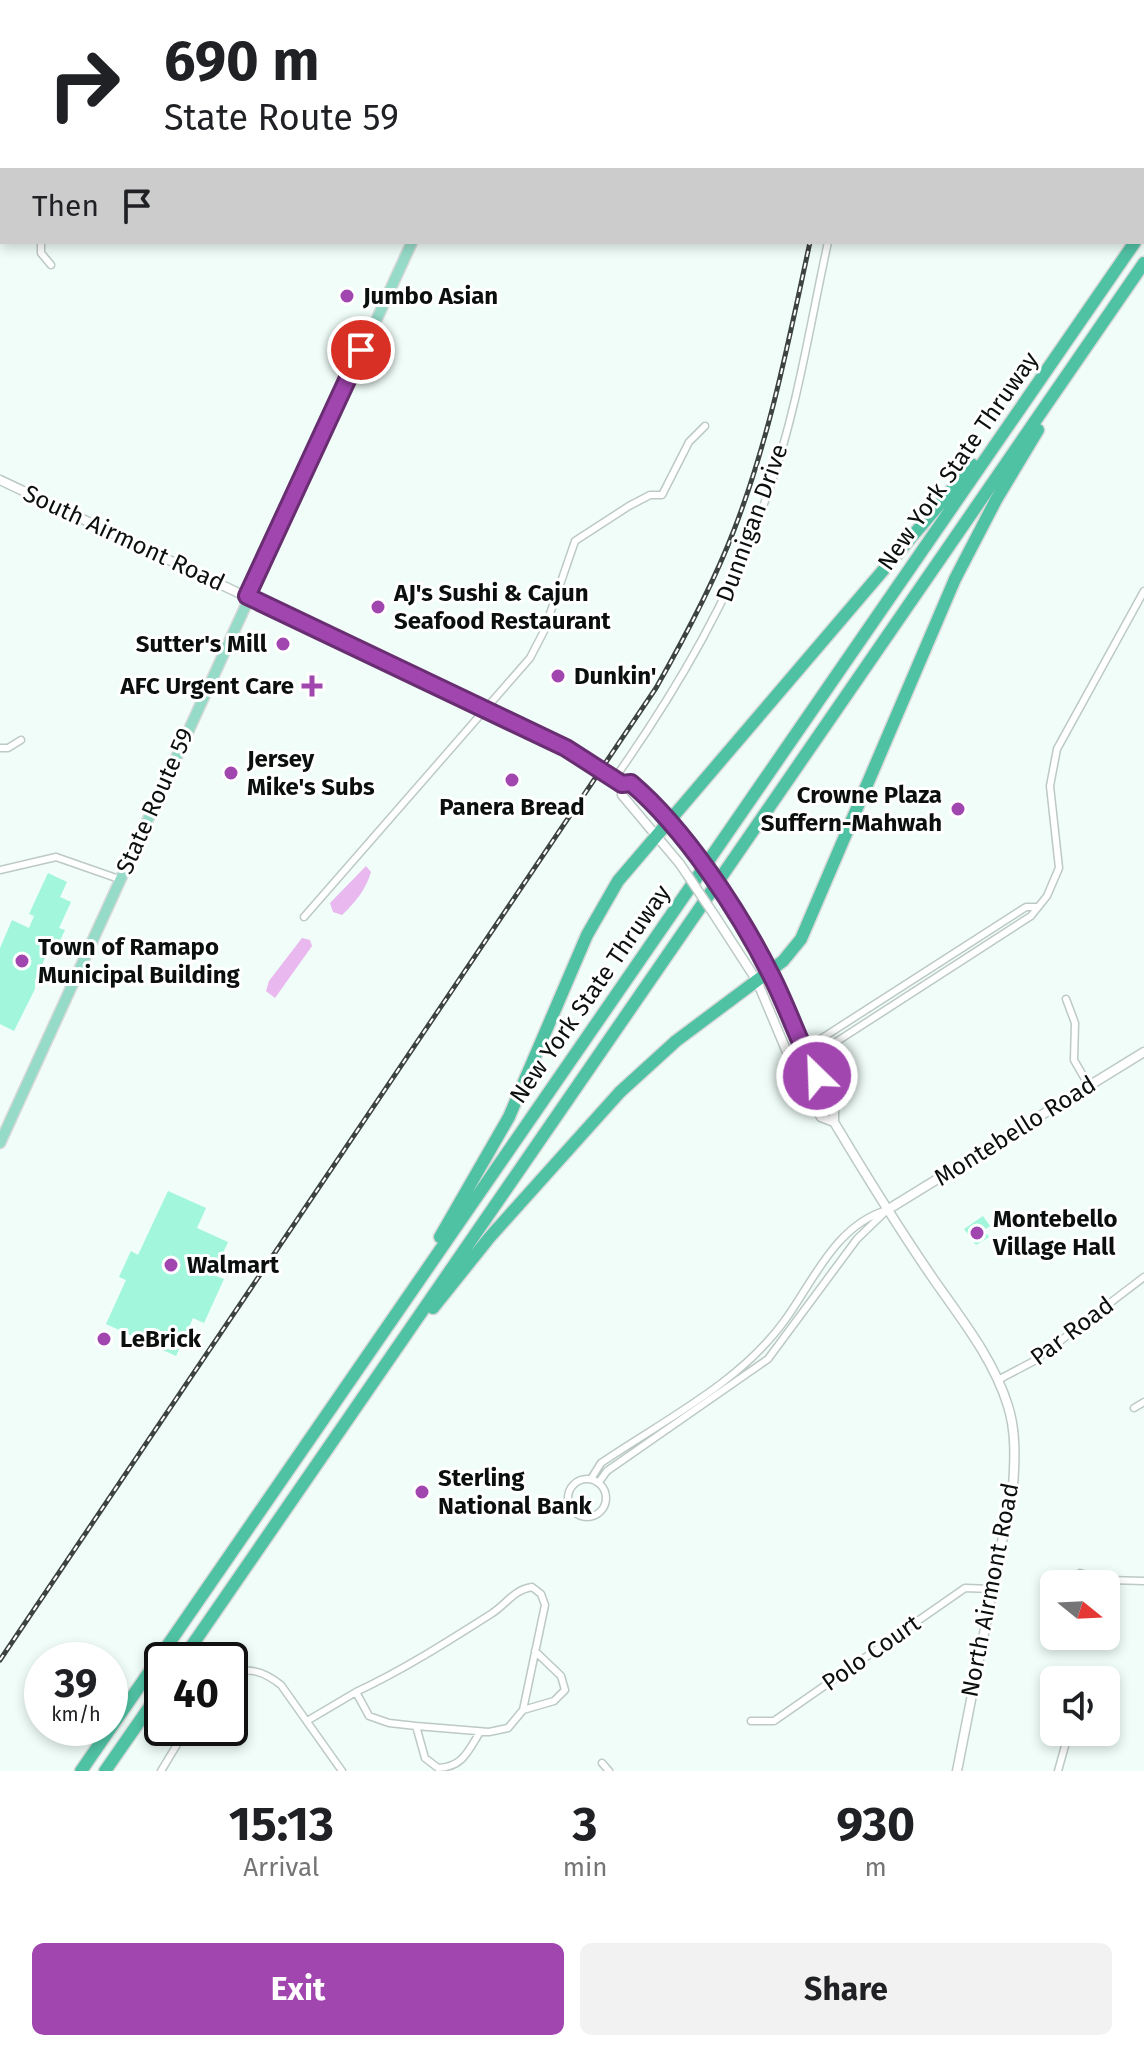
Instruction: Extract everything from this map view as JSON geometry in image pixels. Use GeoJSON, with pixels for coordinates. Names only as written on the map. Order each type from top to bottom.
{"type":"FeatureCollection","features":[{"type":"Feature","properties":{"kind":"highway","name":"New York State Thruway"},"geometry":{"type":"LineString","coordinates":[[81,1771],[1134,244]]}},
{"type":"Feature","properties":{"kind":"highway","name":"New York State Thruway"},"geometry":{"type":"LineString","coordinates":[[194,1642],[1144,263]]}},
{"type":"Feature","properties":{"kind":"highway"},"geometry":{"type":"LineString","coordinates":[[363,1397],[489,1238],[620,1092],[676,1041],[770,972],[793,950],[809,927],[944,606],[981,527],[1117,302]]}},
{"type":"Feature","properties":{"kind":"highway"},"geometry":{"type":"LineString","coordinates":[[347,1385],[494,1146],[595,918],[629,866],[938,508],[1037,384]]}},
{"type":"Feature","properties":{"kind":"highway"},"geometry":{"type":"LineString","coordinates":[[105,1771],[144,1715]]}},
{"type":"Feature","properties":{"kind":"main road","name":"State Route 59"},"geometry":{"type":"LineString","coordinates":[[0,1143],[247,596],[411,244]]}},
{"type":"Feature","properties":{"kind":"street"},"geometry":{"type":"LineString","coordinates":[[41,244],[41,253],[51,265]]}},
{"type":"Feature","properties":{"kind":"street","name":"Dunnigan Drive"},"geometry":{"type":"LineString","coordinates":[[618,781],[695,656],[749,544],[782,446],[828,244]]}},
{"type":"Feature","properties":{"kind":"street"},"geometry":{"type":"LineString","coordinates":[[304,917],[530,658],[544,631],[575,541],[629,506],[650,495],[662,495],[689,442],[705,426]]}},
{"type":"Feature","properties":{"kind":"street","name":"South Airmont Road"},"geometry":{"type":"LineString","coordinates":[[0,480],[247,596]]}},
{"type":"Feature","properties":{"kind":"street"},"geometry":{"type":"LineString","coordinates":[[790,1059],[809,1052],[820,1052],[836,1042],[1031,916],[1047,896],[1059,868],[1050,786],[1057,749],[1144,591]]}},
{"type":"Feature","properties":{"kind":"street","name":"North Airmont Road"},"geometry":{"type":"LineString","coordinates":[[247,596],[566,748],[618,781],[631,783],[670,820],[727,902],[770,972],[834,1110],[834,1122],[887,1210],[998,1380],[1012,1424],[1014,1464],[957,1771]]}},
{"type":"Feature","properties":{"kind":"street"},"geometry":{"type":"LineString","coordinates":[[0,748],[21,740]]}},
{"type":"Feature","properties":{"kind":"street","name":"North Airmont Road"},"geometry":{"type":"LineString","coordinates":[[618,781],[622,795],[680,864],[757,981],[790,1059],[821,1117],[834,1122]]}},
{"type":"Feature","properties":{"kind":"street"},"geometry":{"type":"LineString","coordinates":[[0,870],[56,857],[119,879]]}},
{"type":"Feature","properties":{"kind":"street"},"geometry":{"type":"LineString","coordinates":[[1066,999],[1075,1023],[1074,1060],[1089,1086]]}},
{"type":"Feature","properties":{"kind":"street","name":"Montebello Road"},"geometry":{"type":"LineString","coordinates":[[887,1210],[1144,1052]]}},
{"type":"Feature","properties":{"kind":"street"},"geometry":{"type":"LineString","coordinates":[[591,1479],[601,1463],[732,1375],[761,1351],[841,1239],[860,1221],[887,1210]]}},
{"type":"Feature","properties":{"kind":"street"},"geometry":{"type":"LineString","coordinates":[[599,1482],[607,1471],[768,1359],[857,1239],[887,1210]]}},
{"type":"Feature","properties":{"kind":"street","name":"Par Road"},"geometry":{"type":"LineString","coordinates":[[998,1380],[1034,1361],[1144,1277]]}},
{"type":"Feature","properties":{"kind":"street"},"geometry":{"type":"LineString","coordinates":[[804,1292],[812,1296]]}},
{"type":"Feature","properties":{"kind":"street"},"geometry":{"type":"LineString","coordinates":[[761,1351],[768,1359]]}},
{"type":"Feature","properties":{"kind":"street"},"geometry":{"type":"LineString","coordinates":[[1134,1408],[1144,1402]]}},
{"type":"Feature","properties":{"kind":"street"},"geometry":{"type":"LineString","coordinates":[[660,1423],[665,1431]]}},
{"type":"Feature","properties":{"kind":"street"},"geometry":{"type":"LineString","coordinates":[[591,1479],[599,1482],[606,1492],[605,1505],[591,1517],[578,1515],[569,1504],[569,1490],[578,1481],[591,1479]]}},
{"type":"Feature","properties":{"kind":"street"},"geometry":{"type":"LineString","coordinates":[[1120,1580],[1144,1581]]}},
{"type":"Feature","properties":{"kind":"street"},"geometry":{"type":"LineString","coordinates":[[307,1721],[356,1692],[403,1670],[499,1609],[518,1589],[532,1587],[541,1594],[545,1605],[523,1710],[508,1728],[480,1732],[389,1723],[369,1716],[356,1692]]}},
{"type":"Feature","properties":{"kind":"street","name":"Polo Court"},"geometry":{"type":"LineString","coordinates":[[751,1721],[774,1721],[965,1588],[992,1589]]}},
{"type":"Feature","properties":{"kind":"street"},"geometry":{"type":"LineString","coordinates":[[523,1710],[554,1701],[565,1690],[561,1676],[535,1651]]}},
{"type":"Feature","properties":{"kind":"street"},"geometry":{"type":"LineString","coordinates":[[248,1671],[270,1677],[281,1685],[342,1771]]}},
{"type":"Feature","properties":{"kind":"street"},"geometry":{"type":"LineString","coordinates":[[416,1726],[425,1758],[438,1768],[453,1767],[463,1759],[480,1732]]}},
{"type":"Feature","properties":{"kind":"street"},"geometry":{"type":"LineString","coordinates":[[161,1771],[176,1746]]}},
{"type":"Feature","properties":{"kind":"street"},"geometry":{"type":"LineString","coordinates":[[1058,1771],[1065,1746]]}},
{"type":"Feature","properties":{"kind":"street"},"geometry":{"type":"LineString","coordinates":[[602,1763],[609,1771]]}},
{"type":"Feature","properties":{"kind":"shaded area"},"geometry":{"type":"Polygon","coordinates":[[[366,866],[371,872],[360,895],[342,915],[333,912],[330,903],[366,866]]]}},
{"type":"Feature","properties":{"kind":"shaded area"},"geometry":{"type":"Polygon","coordinates":[[[302,938],[310,940],[312,946],[275,998],[266,991],[269,981],[302,938]]]}},
{"type":"Feature","properties":{"kind":"building","name":"Town of Ramapo Municipal Building"},"geometry":{"type":"Polygon","coordinates":[[[48,873],[67,882],[60,897],[71,902],[59,928],[65,930],[59,943],[53,940],[35,980],[35,989],[14,1031],[0,1024],[0,948],[12,920],[29,928],[34,916],[29,914],[48,873]]]}},
{"type":"Feature","properties":{"kind":"building","name":"Walmart"},"geometry":{"type":"Polygon","coordinates":[[[168,1191],[206,1208],[197,1228],[228,1242],[213,1275],[224,1279],[204,1323],[193,1318],[176,1356],[106,1324],[126,1280],[119,1277],[131,1251],[138,1255],[168,1191]]]}},
{"type":"Feature","properties":{"kind":"building","name":"Montebello Village Hall"},"geometry":{"type":"Polygon","coordinates":[[[983,1216],[990,1226],[984,1230],[989,1237],[976,1245],[964,1229],[983,1216]]]}},
{"type":"Feature","properties":{"kind":"railway"},"geometry":{"type":"LineString","coordinates":[[0,1660],[656,688],[708,591],[747,495],[778,388],[810,244]]}},
{"type":"Feature","properties":{"kind":"place","name":"Jumbo Asian"},"geometry":{"type":"Point","coordinates":[347,296]}},
{"type":"Feature","properties":{"kind":"place","name":"AJ's Sushi & Cajun Seafood Restaurant"},"geometry":{"type":"Point","coordinates":[378,607]}},
{"type":"Feature","properties":{"kind":"place","name":"Sutter's Mill"},"geometry":{"type":"Point","coordinates":[283,644]}},
{"type":"Feature","properties":{"kind":"place","name":"Dunkin'"},"geometry":{"type":"Point","coordinates":[558,676]}},
{"type":"Feature","properties":{"kind":"place","name":"AFC Urgent Care"},"geometry":{"type":"Point","coordinates":[312,686]}},
{"type":"Feature","properties":{"kind":"place","name":"Jersey Mike's Subs"},"geometry":{"type":"Point","coordinates":[231,773]}},
{"type":"Feature","properties":{"kind":"place","name":"Panera Bread"},"geometry":{"type":"Point","coordinates":[512,780]}},
{"type":"Feature","properties":{"kind":"place","name":"Crowne Plaza Suffern-Mahwah"},"geometry":{"type":"Point","coordinates":[958,809]}},
{"type":"Feature","properties":{"kind":"place","name":"Town of Ramapo Municipal Building"},"geometry":{"type":"Point","coordinates":[22,961]}},
{"type":"Feature","properties":{"kind":"place","name":"Montebello Village Hall"},"geometry":{"type":"Point","coordinates":[977,1233]}},
{"type":"Feature","properties":{"kind":"place","name":"Walmart"},"geometry":{"type":"Point","coordinates":[171,1265]}},
{"type":"Feature","properties":{"kind":"place","name":"LeBrick"},"geometry":{"type":"Point","coordinates":[104,1339]}},
{"type":"Feature","properties":{"kind":"place","name":"Sterling National Bank"},"geometry":{"type":"Point","coordinates":[422,1492]}},
{"type":"Feature","properties":{"kind":"route"},"geometry":{"type":"LineString","coordinates":[[361,350],[247,596],[566,748],[622,784],[631,783],[670,820],[727,902],[770,972],[817,1076]]}}]}
